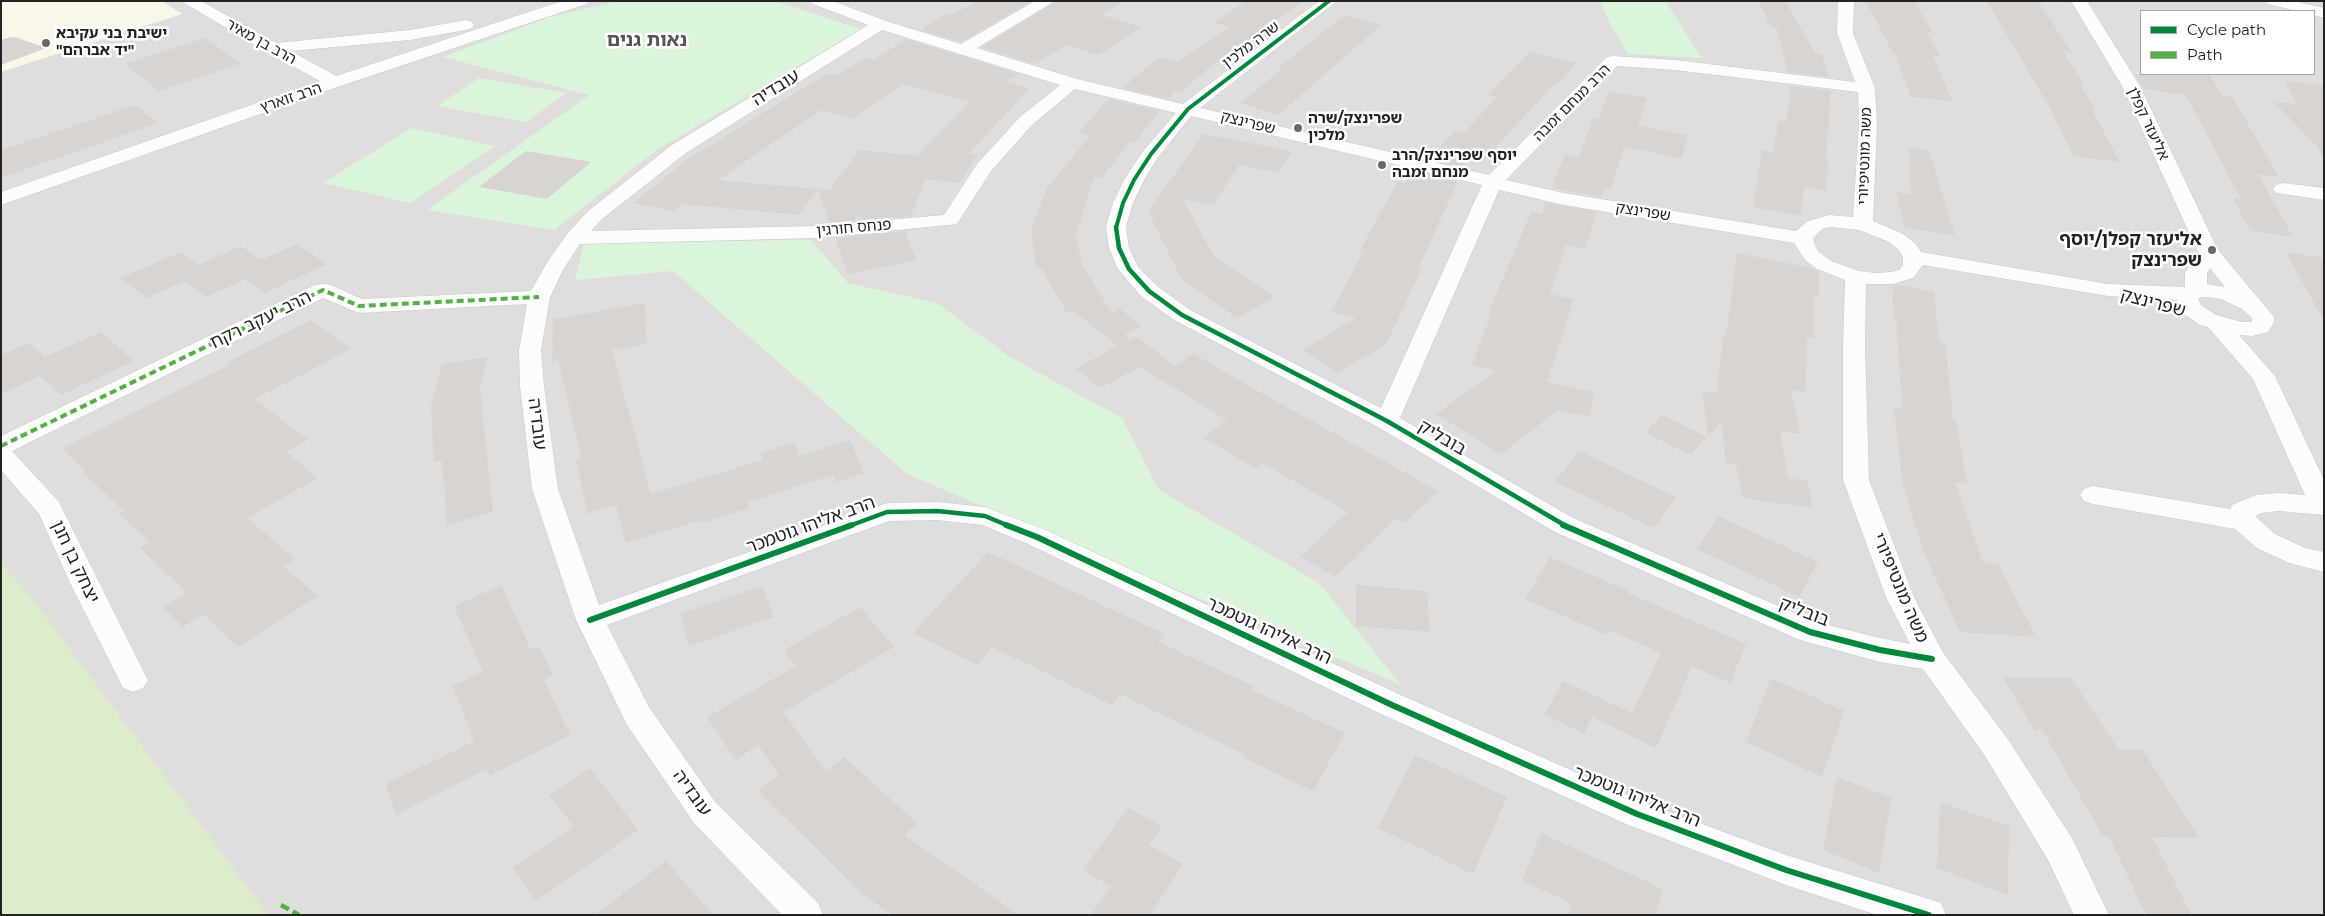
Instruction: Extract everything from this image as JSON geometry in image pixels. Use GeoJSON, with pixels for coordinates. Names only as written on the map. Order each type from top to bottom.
{"type":"FeatureCollection","features":[{"type":"Feature","properties":{"kind":"street"},"geometry":{"type":"LineString","coordinates":[[195,5],[223,1]]}},
{"type":"Feature","properties":{"kind":"street","name":"הרב זוארץ"},"geometry":{"type":"LineString","coordinates":[[1,199],[334,82],[581,1]]}},
{"type":"Feature","properties":{"kind":"street","name":"שפרינצק"},"geometry":{"type":"LineString","coordinates":[[818,1],[880,24],[1072,83],[1564,199],[1803,238]]}},
{"type":"Feature","properties":{"kind":"street"},"geometry":{"type":"LineString","coordinates":[[964,49],[1047,1]]}},
{"type":"Feature","properties":{"kind":"street","name":"שרה מלכין"},"geometry":{"type":"LineString","coordinates":[[1188,109],[1329,1]]}},
{"type":"Feature","properties":{"kind":"street","name":"משה מונטיפיורי"},"geometry":{"type":"LineString","coordinates":[[1846,1],[1845,33],[1866,88],[1868,125],[1863,224]]}},
{"type":"Feature","properties":{"kind":"street","name":"אליעזר קפלן"},"geometry":{"type":"LineString","coordinates":[[2079,1],[2131,86],[2208,252],[2250,304],[2263,317],[2260,327]]}},
{"type":"Feature","properties":{"kind":"street"},"geometry":{"type":"LineString","coordinates":[[2272,1],[2308,10]]}},
{"type":"Feature","properties":{"kind":"street","name":"הרב בן מאיר"},"geometry":{"type":"LineString","coordinates":[[195,5],[334,82]]}},
{"type":"Feature","properties":{"kind":"street"},"geometry":{"type":"LineString","coordinates":[[271,48],[410,35],[543,12]]}},
{"type":"Feature","properties":{"kind":"street","name":"עובדיה"},"geometry":{"type":"LineString","coordinates":[[806,915],[705,813],[638,716],[590,620],[545,490],[532,386],[530,350],[539,297],[553,268],[574,238],[595,214],[679,149],[880,24]]}},
{"type":"Feature","properties":{"kind":"street","name":"הרב מנחם זמבה"},"geometry":{"type":"LineString","coordinates":[[1387,422],[1493,182],[1614,61],[1675,66],[1866,88]]}},
{"type":"Feature","properties":{"kind":"street","name":"פנחס חורגין"},"geometry":{"type":"LineString","coordinates":[[574,238],[818,232],[950,220],[984,168],[1026,121],[1072,83]]}},
{"type":"Feature","properties":{"kind":"street","name":"בובליק"},"geometry":{"type":"LineString","coordinates":[[1188,109],[1151,154],[1134,180],[1123,203],[1116,227],[1119,248],[1129,269],[1149,291],[1182,315],[1387,422],[1564,525],[1810,632],[1880,650],[1932,658]]}},
{"type":"Feature","properties":{"kind":"street"},"geometry":{"type":"LineString","coordinates":[[2283,189],[2324,194]]}},
{"type":"Feature","properties":{"kind":"street"},"geometry":{"type":"LineString","coordinates":[[1845,221],[1863,224],[1896,238],[1908,247],[1913,257],[1913,266],[1906,274],[1893,278],[1856,277],[1824,264],[1812,256],[1805,247],[1803,238],[1806,231],[1822,223],[1845,221]]}},
{"type":"Feature","properties":{"kind":"street"},"geometry":{"type":"LineString","coordinates":[[2198,315],[2188,303],[2187,298],[2193,293],[2196,273],[2208,252]]}},
{"type":"Feature","properties":{"kind":"street","name":"שפרינצק"},"geometry":{"type":"LineString","coordinates":[[1913,257],[2108,290],[2193,293],[2210,291],[2227,294],[2250,304]]}},
{"type":"Feature","properties":{"kind":"street","name":"משה מונטיפיורי"},"geometry":{"type":"LineString","coordinates":[[1856,277],[1854,346],[1856,480],[1900,597],[1932,658],[1996,747],[2060,850],[2092,915]]}},
{"type":"Feature","properties":{"kind":"street","name":"הרב יעקב רקח"},"geometry":{"type":"LineString","coordinates":[[1,446],[323,290],[359,306],[539,297]]}},
{"type":"Feature","properties":{"kind":"street","name":"שפרינצק"},"geometry":{"type":"LineString","coordinates":[[2108,290],[2160,307],[2198,315],[2218,325]]}},
{"type":"Feature","properties":{"kind":"street"},"geometry":{"type":"LineString","coordinates":[[2218,325],[2241,329],[2260,327],[2263,376]]}},
{"type":"Feature","properties":{"kind":"street"},"geometry":{"type":"LineString","coordinates":[[2218,325],[2263,376],[2323,506],[2279,502],[2256,504],[2241,512],[2243,521]]}},
{"type":"Feature","properties":{"kind":"street","name":"יצחק בן חנן"},"geometry":{"type":"LineString","coordinates":[[1,454],[50,509],[85,585],[134,680]]}},
{"type":"Feature","properties":{"kind":"street"},"geometry":{"type":"LineString","coordinates":[[2093,495],[2243,521],[2266,541],[2299,556],[2324,562]]}},
{"type":"Feature","properties":{"kind":"street","name":"הרב אליהו גוטמכר"},"geometry":{"type":"LineString","coordinates":[[590,620],[886,512],[937,511],[985,516],[1063,550],[1392,706],[1637,814],[1786,870],[1929,915]]}},
{"type":"Feature","properties":{"kind":"shaded area"},"geometry":{"type":"Polygon","coordinates":[[[1,1],[2324,1],[2324,915],[192,915],[1,712],[1,1]]]}},
{"type":"Feature","properties":{"kind":"shaded area","name":"ישיבת בני עקיבא \"יד אברהם\""},"geometry":{"type":"Polygon","coordinates":[[[1,1],[162,1],[182,14],[1,72],[1,1]]]}},
{"type":"Feature","properties":{"kind":"shaded area"},"geometry":{"type":"Polygon","coordinates":[[[81,55],[137,94],[1,141],[1,81],[81,55]]]}},
{"type":"Feature","properties":{"kind":"green space"},"geometry":{"type":"Polygon","coordinates":[[[620,1],[774,1],[861,29],[658,149],[554,230],[427,210],[589,95],[443,57],[550,17],[620,1]]]}},
{"type":"Feature","properties":{"kind":"green space"},"geometry":{"type":"Polygon","coordinates":[[[1600,1],[1665,1],[1702,58],[1628,54],[1608,20],[1600,1]]]}},
{"type":"Feature","properties":{"kind":"green space"},"geometry":{"type":"Polygon","coordinates":[[[479,78],[566,93],[526,122],[437,106],[479,78]]]}},
{"type":"Feature","properties":{"kind":"green space"},"geometry":{"type":"Polygon","coordinates":[[[411,128],[495,146],[410,203],[323,183],[411,128]]]}},
{"type":"Feature","properties":{"kind":"green space"},"geometry":{"type":"Polygon","coordinates":[[[811,240],[848,283],[937,303],[1010,357],[1122,418],[1159,490],[1319,583],[1401,685],[907,474],[673,271],[575,280],[584,243],[811,240]]]}},
{"type":"Feature","properties":{"kind":"green space"},"geometry":{"type":"Polygon","coordinates":[[[1,564],[29,594],[268,915],[1,915],[1,564]]]}},
{"type":"Feature","properties":{"kind":"building"},"geometry":{"type":"Polygon","coordinates":[[[978,1],[1031,1],[961,42],[921,30],[944,14],[950,16],[978,1]]]}},
{"type":"Feature","properties":{"kind":"building"},"geometry":{"type":"Polygon","coordinates":[[[1057,1],[1122,1],[1102,15],[1142,27],[1098,55],[1066,45],[1035,64],[982,47],[1057,1]]]}},
{"type":"Feature","properties":{"kind":"building"},"geometry":{"type":"Polygon","coordinates":[[[1246,1],[1304,1],[1213,64],[1182,92],[1175,90],[1168,99],[1122,88],[1160,57],[1178,62],[1230,27],[1214,23],[1246,1]]]}},
{"type":"Feature","properties":{"kind":"building"},"geometry":{"type":"Polygon","coordinates":[[[1759,1],[1785,1],[1815,53],[1822,54],[1829,77],[1788,72],[1777,28],[1771,28],[1759,1]]]}},
{"type":"Feature","properties":{"kind":"building"},"geometry":{"type":"Polygon","coordinates":[[[1866,1],[1914,1],[1932,32],[1926,32],[1940,56],[1933,56],[1952,101],[1911,97],[1895,53],[1892,52],[1866,1]]]}},
{"type":"Feature","properties":{"kind":"building"},"geometry":{"type":"Polygon","coordinates":[[[1987,1],[2038,1],[2072,53],[2063,52],[2085,85],[2080,84],[2096,111],[2092,110],[2120,162],[2073,156],[2049,106],[1987,1]]]}},
{"type":"Feature","properties":{"kind":"building"},"geometry":{"type":"Polygon","coordinates":[[[1345,15],[1381,25],[1278,115],[1240,103],[1282,69],[1278,68],[1345,15]]]}},
{"type":"Feature","properties":{"kind":"building"},"geometry":{"type":"Polygon","coordinates":[[[11,37],[46,48],[1,65],[1,40],[11,37]]]}},
{"type":"Feature","properties":{"kind":"building"},"geometry":{"type":"Polygon","coordinates":[[[205,38],[241,63],[159,91],[125,64],[205,38]]]}},
{"type":"Feature","properties":{"kind":"building"},"geometry":{"type":"Polygon","coordinates":[[[906,39],[1019,74],[1006,82],[1030,88],[969,153],[978,154],[960,183],[925,179],[911,216],[830,223],[818,189],[799,215],[682,204],[674,211],[633,203],[688,159],[828,73],[837,76],[865,58],[874,60],[906,39]],[[903,84],[853,119],[822,110],[718,180],[829,190],[860,150],[917,156],[971,102],[903,84]]]}},
{"type":"Feature","properties":{"kind":"building"},"geometry":{"type":"Polygon","coordinates":[[[1530,52],[1576,63],[1480,164],[1467,161],[1464,167],[1428,159],[1455,130],[1464,133],[1497,97],[1488,95],[1530,52]]]}},
{"type":"Feature","properties":{"kind":"building"},"geometry":{"type":"Polygon","coordinates":[[[2135,74],[2210,75],[2222,96],[2232,97],[2279,177],[2258,174],[2293,237],[2250,231],[2233,198],[2241,199],[2186,95],[2144,89],[2135,74]]]}},
{"type":"Feature","properties":{"kind":"building"},"geometry":{"type":"Polygon","coordinates":[[[2285,80],[2324,86],[2324,160],[2317,146],[2273,101],[2296,104],[2285,80]]]}},
{"type":"Feature","properties":{"kind":"building"},"geometry":{"type":"Polygon","coordinates":[[[1791,86],[1831,91],[1826,190],[1804,186],[1801,216],[1753,207],[1762,150],[1773,152],[1778,120],[1786,122],[1791,86]]]}},
{"type":"Feature","properties":{"kind":"building"},"geometry":{"type":"Polygon","coordinates":[[[1609,91],[1647,98],[1638,126],[1688,135],[1682,158],[1624,147],[1611,189],[1604,187],[1601,197],[1552,188],[1565,154],[1579,157],[1593,118],[1598,119],[1609,91]]]}},
{"type":"Feature","properties":{"kind":"building"},"geometry":{"type":"Polygon","coordinates":[[[1109,99],[1159,111],[1134,143],[1129,143],[1102,178],[1094,177],[1076,235],[1082,265],[1112,313],[1120,309],[1142,326],[1125,334],[1129,341],[1137,337],[1175,366],[1194,354],[1438,491],[1405,523],[1396,518],[1335,577],[1301,556],[1348,512],[1262,463],[1255,468],[1204,438],[1227,420],[1140,367],[1100,388],[1076,368],[1118,346],[1073,311],[1067,313],[1041,268],[1036,268],[1031,230],[1047,188],[1091,135],[1078,133],[1109,99]]]}},
{"type":"Feature","properties":{"kind":"building"},"geometry":{"type":"Polygon","coordinates":[[[135,105],[158,123],[1,178],[1,150],[135,105]]]}},
{"type":"Feature","properties":{"kind":"building"},"geometry":{"type":"Polygon","coordinates":[[[1204,134],[1292,151],[1278,173],[1239,165],[1213,205],[1183,199],[1214,257],[1275,297],[1237,318],[1182,280],[1148,211],[1204,134]]]}},
{"type":"Feature","properties":{"kind":"building"},"geometry":{"type":"Polygon","coordinates":[[[1909,147],[1929,151],[1955,235],[1905,228],[1896,192],[1911,194],[1909,147]]]}},
{"type":"Feature","properties":{"kind":"building"},"geometry":{"type":"Polygon","coordinates":[[[526,151],[591,162],[547,199],[479,187],[526,151]]]}},
{"type":"Feature","properties":{"kind":"building"},"geometry":{"type":"Polygon","coordinates":[[[1416,171],[1458,181],[1418,269],[1421,270],[1386,344],[1338,373],[1302,350],[1356,318],[1331,312],[1364,251],[1358,254],[1398,181],[1405,183],[1416,171]]]}},
{"type":"Feature","properties":{"kind":"building"},"geometry":{"type":"Polygon","coordinates":[[[1546,203],[1597,212],[1585,249],[1566,245],[1550,294],[1574,299],[1547,382],[1594,392],[1590,417],[1558,410],[1501,454],[1436,414],[1496,371],[1472,365],[1491,315],[1488,314],[1531,212],[1542,214],[1546,203]]]}},
{"type":"Feature","properties":{"kind":"building"},"geometry":{"type":"Polygon","coordinates":[[[905,231],[916,260],[848,274],[835,238],[905,231]]]}},
{"type":"Feature","properties":{"kind":"building"},"geometry":{"type":"Polygon","coordinates":[[[297,244],[327,264],[265,293],[246,279],[206,297],[185,281],[147,298],[120,278],[181,252],[199,265],[241,246],[261,260],[297,244]]]}},
{"type":"Feature","properties":{"kind":"building"},"geometry":{"type":"Polygon","coordinates":[[[2286,252],[2324,258],[2324,321],[2286,252]]]}},
{"type":"Feature","properties":{"kind":"building"},"geometry":{"type":"Polygon","coordinates":[[[1737,253],[1812,268],[1819,272],[1819,296],[1814,296],[1814,339],[1807,338],[1806,393],[1791,390],[1800,434],[1780,431],[1788,478],[1807,481],[1813,508],[1742,498],[1736,464],[1726,463],[1722,422],[1708,437],[1702,391],[1717,393],[1723,335],[1726,335],[1737,253]]]}},
{"type":"Feature","properties":{"kind":"building"},"geometry":{"type":"Polygon","coordinates":[[[1898,285],[1934,292],[1939,341],[1945,343],[1953,419],[1956,420],[1967,484],[1955,482],[1983,563],[1998,564],[2036,637],[1960,632],[1923,550],[1903,485],[1894,408],[1902,409],[1892,286],[1898,285]]]}},
{"type":"Feature","properties":{"kind":"building"},"geometry":{"type":"Polygon","coordinates":[[[645,303],[647,344],[612,350],[651,494],[763,460],[760,453],[794,443],[799,456],[850,440],[864,473],[836,482],[833,475],[748,502],[750,508],[701,523],[700,520],[626,543],[616,505],[588,513],[576,461],[582,459],[558,360],[552,362],[553,319],[645,303]]]}},
{"type":"Feature","properties":{"kind":"building"},"geometry":{"type":"Polygon","coordinates":[[[311,320],[351,349],[255,399],[308,440],[286,452],[318,478],[247,518],[295,559],[283,566],[318,596],[238,647],[203,614],[183,627],[163,607],[187,593],[140,548],[150,542],[119,514],[124,511],[83,472],[86,471],[62,448],[231,364],[228,362],[311,320]]]}},
{"type":"Feature","properties":{"kind":"building"},"geometry":{"type":"Polygon","coordinates":[[[101,332],[134,361],[61,395],[40,376],[1,394],[1,355],[29,343],[45,357],[101,332]]]}},
{"type":"Feature","properties":{"kind":"building"},"geometry":{"type":"Polygon","coordinates":[[[487,357],[480,388],[493,512],[447,525],[442,460],[434,462],[431,405],[442,364],[487,357]]]}},
{"type":"Feature","properties":{"kind":"building"},"geometry":{"type":"Polygon","coordinates":[[[1662,415],[1707,437],[1690,455],[1645,432],[1662,415]]]}},
{"type":"Feature","properties":{"kind":"building"},"geometry":{"type":"Polygon","coordinates":[[[1579,451],[1676,497],[1654,528],[1555,482],[1579,451]]]}},
{"type":"Feature","properties":{"kind":"building"},"geometry":{"type":"Polygon","coordinates":[[[1718,516],[1818,562],[1799,597],[1697,549],[1718,516]]]}},
{"type":"Feature","properties":{"kind":"building"},"geometry":{"type":"Polygon","coordinates":[[[988,552],[1165,634],[1158,642],[1254,686],[1252,690],[1345,733],[1313,791],[1244,758],[1245,755],[1120,694],[1112,705],[992,647],[977,665],[913,633],[988,552]]]}},
{"type":"Feature","properties":{"kind":"building"},"geometry":{"type":"Polygon","coordinates":[[[1550,557],[1746,644],[1730,683],[1692,666],[1656,748],[1592,717],[1584,734],[1545,715],[1563,681],[1632,713],[1661,653],[1609,630],[1607,635],[1525,599],[1550,557]]]}},
{"type":"Feature","properties":{"kind":"building"},"geometry":{"type":"Polygon","coordinates":[[[501,585],[531,650],[539,646],[553,675],[544,680],[570,735],[489,776],[487,769],[396,815],[386,784],[474,741],[453,686],[483,672],[454,606],[501,585]]]}},
{"type":"Feature","properties":{"kind":"building"},"geometry":{"type":"Polygon","coordinates":[[[1356,585],[1427,591],[1430,632],[1356,626],[1356,585]]]}},
{"type":"Feature","properties":{"kind":"building"},"geometry":{"type":"Polygon","coordinates":[[[763,586],[773,617],[689,646],[680,614],[763,586]]]}},
{"type":"Feature","properties":{"kind":"building"},"geometry":{"type":"Polygon","coordinates":[[[860,607],[894,647],[783,712],[826,771],[844,757],[918,824],[904,835],[1019,915],[892,915],[865,896],[758,791],[779,775],[758,745],[736,760],[707,717],[796,666],[784,650],[860,607]]]}},
{"type":"Feature","properties":{"kind":"building"},"geometry":{"type":"Polygon","coordinates":[[[2070,677],[2118,749],[2142,749],[2199,838],[2152,837],[2191,915],[2146,915],[2109,836],[2103,836],[2042,729],[2035,730],[2003,678],[2070,677]]]}},
{"type":"Feature","properties":{"kind":"building"},"geometry":{"type":"Polygon","coordinates":[[[1771,678],[1844,711],[1822,777],[1746,742],[1771,678]]]}},
{"type":"Feature","properties":{"kind":"building"},"geometry":{"type":"Polygon","coordinates":[[[1415,755],[1507,797],[1473,874],[1378,828],[1415,755]]]}},
{"type":"Feature","properties":{"kind":"building"},"geometry":{"type":"Polygon","coordinates":[[[590,768],[638,830],[536,901],[513,868],[574,827],[549,795],[590,768]]]}},
{"type":"Feature","properties":{"kind":"building"},"geometry":{"type":"Polygon","coordinates":[[[1837,777],[1891,798],[1879,873],[1823,850],[1837,777]]]}},
{"type":"Feature","properties":{"kind":"building"},"geometry":{"type":"Polygon","coordinates":[[[1940,802],[2009,826],[2008,895],[1937,868],[1940,802]]]}},
{"type":"Feature","properties":{"kind":"building"},"geometry":{"type":"Polygon","coordinates":[[[1128,808],[1162,826],[1149,845],[1183,864],[1150,915],[1091,915],[1111,886],[1083,870],[1128,808]]]}},
{"type":"Feature","properties":{"kind":"building"},"geometry":{"type":"Polygon","coordinates":[[[1541,833],[1663,889],[1655,915],[1568,915],[1572,904],[1522,880],[1541,833]]]}},
{"type":"Feature","properties":{"kind":"building"},"geometry":{"type":"Polygon","coordinates":[[[666,861],[713,915],[595,915],[656,869],[666,861]]]}},
{"type":"Feature","properties":{"kind":"marked path"},"geometry":{"type":"LineString","coordinates":[[1,446],[323,290],[359,306],[539,297]]}},
{"type":"Feature","properties":{"kind":"marked path"},"geometry":{"type":"LineString","coordinates":[[281,905],[299,915]]}},
{"type":"Feature","properties":{"kind":"cycle path"},"geometry":{"type":"LineString","coordinates":[[1329,1],[1188,109],[1151,154],[1134,180],[1123,203],[1116,227],[1119,248],[1129,269],[1149,291],[1182,315],[1387,421],[1564,525],[1810,632],[1880,650],[1932,659]]}},
{"type":"Feature","properties":{"kind":"cycle path"},"geometry":{"type":"LineString","coordinates":[[590,620],[887,512],[937,511],[985,516],[1037,537],[1392,705],[1637,814],[1786,870],[1929,915]]}},
{"type":"Feature","properties":{"kind":"place","name":"ישיבת בני עקיבא \"יד אברהם\""},"geometry":{"type":"Point","coordinates":[46,43]}},
{"type":"Feature","properties":{"kind":"place","name":"שפרינצק/שרה מלכין"},"geometry":{"type":"Point","coordinates":[1298,128]}},
{"type":"Feature","properties":{"kind":"place","name":"יוסף שפרינצק/הרב מנחם זמבה"},"geometry":{"type":"Point","coordinates":[1382,165]}},
{"type":"Feature","properties":{"kind":"place","name":"אליעזר קפלן/יוסף שפרינצק"},"geometry":{"type":"Point","coordinates":[2212,250]}},
{"type":"Feature","properties":{"kind":"district","name":"נאות גנים"},"geometry":{"type":"Point","coordinates":[647,40]}}]}
